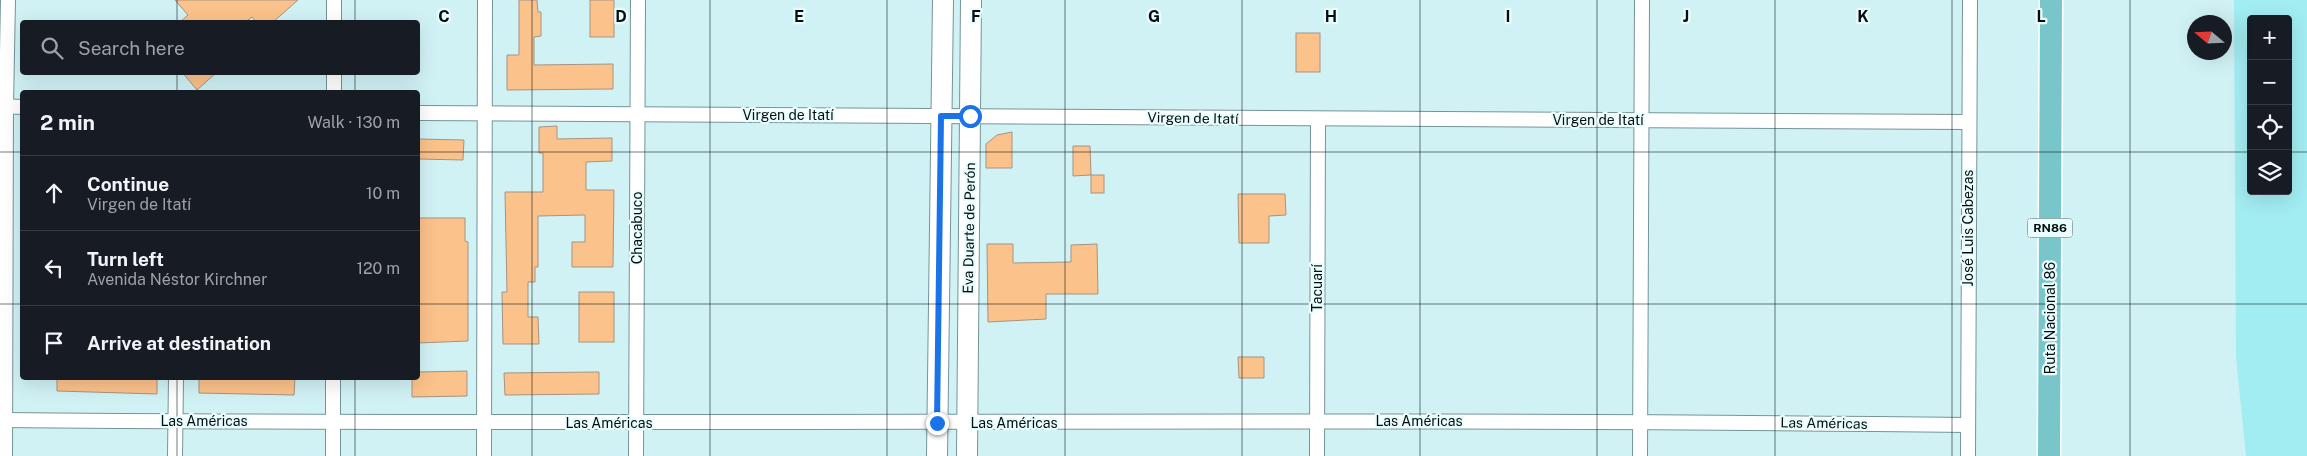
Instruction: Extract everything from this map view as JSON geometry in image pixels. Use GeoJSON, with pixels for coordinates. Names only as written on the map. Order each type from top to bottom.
{"type":"FeatureCollection","features":[{"type":"Feature","properties":{"kind":"main road","name":"Ruta Nacional 86"},"geometry":{"type":"LineString","coordinates":[[2049,456],[2051,0]]}},
{"type":"Feature","properties":{"kind":"street"},"geometry":{"type":"LineString","coordinates":[[5,456],[2,420],[3,106],[8,0]]}},
{"type":"Feature","properties":{"kind":"street"},"geometry":{"type":"LineString","coordinates":[[334,0],[334,20]]}},
{"type":"Feature","properties":{"kind":"street"},"geometry":{"type":"LineString","coordinates":[[484,456],[485,0]]}},
{"type":"Feature","properties":{"kind":"street","name":"Chacabuco"},"geometry":{"type":"LineString","coordinates":[[636,456],[638,0]]}},
{"type":"Feature","properties":{"kind":"street"},"geometry":{"type":"LineString","coordinates":[[937,456],[943,0]]}},
{"type":"Feature","properties":{"kind":"street","name":"Eva Duarte de Perón"},"geometry":{"type":"LineString","coordinates":[[967,456],[971,0]]}},
{"type":"Feature","properties":{"kind":"street"},"geometry":{"type":"LineString","coordinates":[[1640,456],[1642,0]]}},
{"type":"Feature","properties":{"kind":"street","name":"José Luis Cabezas"},"geometry":{"type":"LineString","coordinates":[[1968,456],[1970,0]]}},
{"type":"Feature","properties":{"kind":"street"},"geometry":{"type":"LineString","coordinates":[[334,75],[334,90]]}},
{"type":"Feature","properties":{"kind":"street"},"geometry":{"type":"LineString","coordinates":[[3,106],[20,106]]}},
{"type":"Feature","properties":{"kind":"street","name":"Virgen de Itatí"},"geometry":{"type":"LineString","coordinates":[[420,113],[1088,116],[1318,120],[1969,122]]}},
{"type":"Feature","properties":{"kind":"street","name":"Tacuarí"},"geometry":{"type":"LineString","coordinates":[[1317,456],[1318,120]]}},
{"type":"Feature","properties":{"kind":"street"},"geometry":{"type":"LineString","coordinates":[[175,456],[176,380]]}},
{"type":"Feature","properties":{"kind":"street"},"geometry":{"type":"LineString","coordinates":[[333,380],[333,456]]}},
{"type":"Feature","properties":{"kind":"street","name":"Las Américas"},"geometry":{"type":"LineString","coordinates":[[2,420],[636,423],[1640,421],[1968,425]]}},
{"type":"Feature","properties":{"kind":"shaded area"},"geometry":{"type":"Polygon","coordinates":[[[2234,0],[2307,0],[2307,456],[2246,456],[2236,357],[2234,0]]]}},
{"type":"Feature","properties":{"kind":"building"},"geometry":{"type":"Polygon","coordinates":[[[175,0],[298,0],[275,20],[254,20],[252,17],[248,20],[182,20],[188,15],[175,0]]]}},
{"type":"Feature","properties":{"kind":"building"},"geometry":{"type":"Polygon","coordinates":[[[519,0],[537,0],[538,12],[541,12],[541,36],[534,37],[534,65],[613,64],[613,89],[507,90],[507,55],[519,55],[519,0]]]}},
{"type":"Feature","properties":{"kind":"building"},"geometry":{"type":"Polygon","coordinates":[[[590,0],[614,0],[614,37],[590,37],[590,0]]]}},
{"type":"Feature","properties":{"kind":"building"},"geometry":{"type":"Polygon","coordinates":[[[1296,33],[1320,33],[1320,72],[1296,72],[1296,33]]]}},
{"type":"Feature","properties":{"kind":"building"},"geometry":{"type":"Polygon","coordinates":[[[184,75],[214,75],[197,90],[184,75]]]}},
{"type":"Feature","properties":{"kind":"building"},"geometry":{"type":"Polygon","coordinates":[[[557,126],[557,139],[612,138],[612,161],[586,162],[586,190],[614,190],[613,267],[572,267],[572,242],[585,242],[585,215],[538,216],[538,267],[535,267],[535,282],[528,282],[528,317],[538,317],[539,344],[503,344],[502,292],[507,292],[505,192],[543,192],[543,153],[539,153],[539,127],[557,126]]]}},
{"type":"Feature","properties":{"kind":"building"},"geometry":{"type":"Polygon","coordinates":[[[1012,132],[1012,168],[986,168],[986,144],[997,135],[1012,132]]]}},
{"type":"Feature","properties":{"kind":"building"},"geometry":{"type":"Polygon","coordinates":[[[420,139],[464,140],[463,160],[420,159],[420,139]]]}},
{"type":"Feature","properties":{"kind":"building"},"geometry":{"type":"Polygon","coordinates":[[[1073,146],[1090,146],[1091,175],[1073,176],[1073,146]]]}},
{"type":"Feature","properties":{"kind":"building"},"geometry":{"type":"Polygon","coordinates":[[[1091,175],[1104,175],[1104,193],[1091,193],[1091,175]]]}},
{"type":"Feature","properties":{"kind":"building"},"geometry":{"type":"Polygon","coordinates":[[[1238,194],[1285,194],[1286,215],[1269,216],[1269,243],[1239,243],[1238,194]]]}},
{"type":"Feature","properties":{"kind":"building"},"geometry":{"type":"Polygon","coordinates":[[[420,218],[465,218],[465,241],[468,242],[468,341],[420,343],[420,218]]]}},
{"type":"Feature","properties":{"kind":"building"},"geometry":{"type":"Polygon","coordinates":[[[987,244],[1013,244],[1013,263],[1071,262],[1071,245],[1097,244],[1098,294],[1046,294],[1046,319],[988,322],[987,244]]]}},
{"type":"Feature","properties":{"kind":"building"},"geometry":{"type":"Polygon","coordinates":[[[579,292],[614,292],[614,342],[579,342],[579,292]]]}},
{"type":"Feature","properties":{"kind":"building"},"geometry":{"type":"Polygon","coordinates":[[[1238,357],[1264,357],[1264,378],[1239,378],[1238,357]]]}},
{"type":"Feature","properties":{"kind":"building"},"geometry":{"type":"Polygon","coordinates":[[[467,371],[467,396],[412,397],[412,380],[420,380],[420,372],[467,371]]]}},
{"type":"Feature","properties":{"kind":"building"},"geometry":{"type":"Polygon","coordinates":[[[599,372],[599,394],[505,395],[504,373],[599,372]]]}},
{"type":"Feature","properties":{"kind":"building"},"geometry":{"type":"Polygon","coordinates":[[[57,380],[157,380],[157,394],[57,391],[57,380]]]}},
{"type":"Feature","properties":{"kind":"building"},"geometry":{"type":"Polygon","coordinates":[[[199,380],[295,380],[294,395],[199,393],[199,380]]]}},
{"type":"Feature","properties":{"kind":"route"},"geometry":{"type":"LineString","coordinates":[[937,423],[941,116],[970,116]]}}]}
